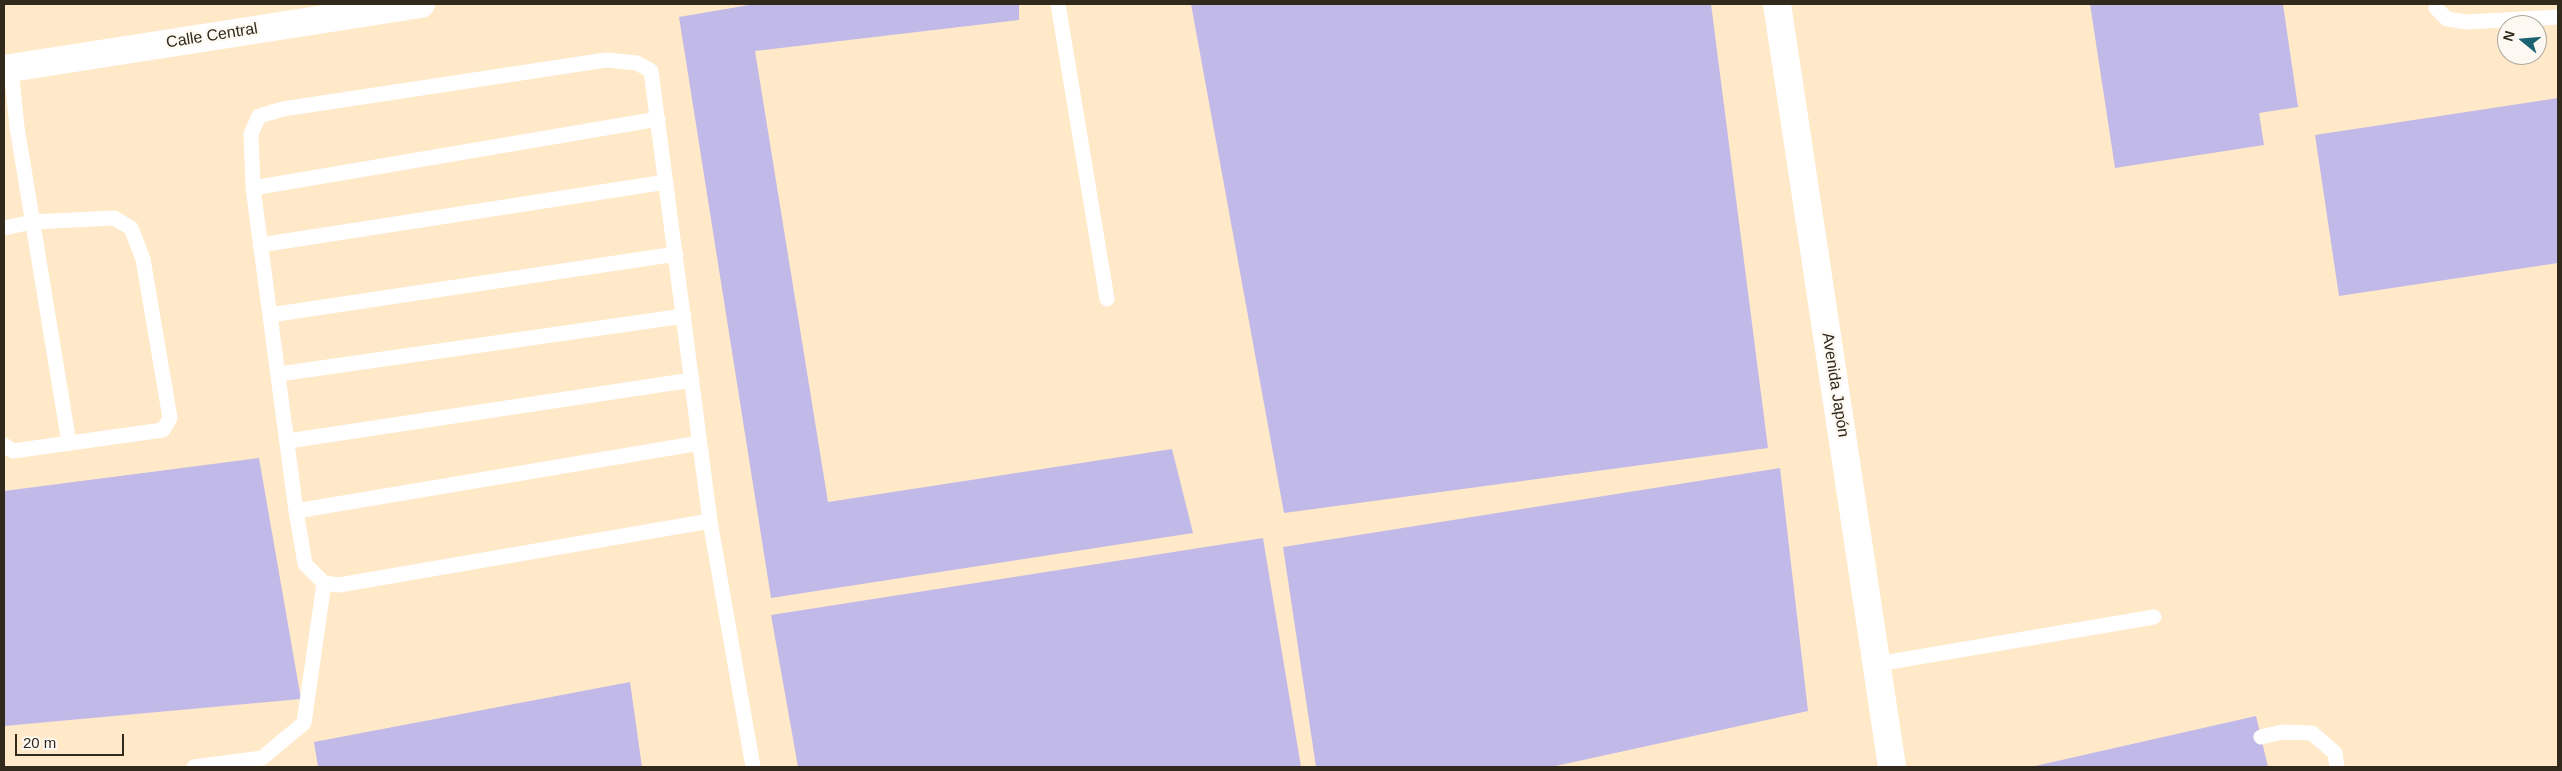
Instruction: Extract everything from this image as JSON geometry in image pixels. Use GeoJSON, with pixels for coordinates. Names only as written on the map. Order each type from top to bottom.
{"type":"FeatureCollection","features":[{"type":"Feature","properties":{"kind":"street","name":"Calle Central"},"geometry":{"type":"LineString","coordinates":[[8,68],[331,11],[421,4]]}},
{"type":"Feature","properties":{"kind":"street","name":"Avenida Japón"},"geometry":{"type":"LineString","coordinates":[[1778,4],[1892,767]]}},
{"type":"Feature","properties":{"kind":"lane"},"geometry":{"type":"LineString","coordinates":[[1058,4],[1107,299]]}},
{"type":"Feature","properties":{"kind":"lane"},"geometry":{"type":"LineString","coordinates":[[2436,4],[2436,8],[2447,19],[2467,22],[2558,16]]}},
{"type":"Feature","properties":{"kind":"lane"},"geometry":{"type":"LineString","coordinates":[[710,521],[339,585],[324,583],[305,564],[296,511],[253,188],[252,134],[259,116],[283,109],[606,60],[638,64],[651,72],[710,521],[753,767]]}},
{"type":"Feature","properties":{"kind":"lane"},"geometry":{"type":"LineString","coordinates":[[8,68],[69,442]]}},
{"type":"Feature","properties":{"kind":"lane"},"geometry":{"type":"LineString","coordinates":[[253,188],[658,119]]}},
{"type":"Feature","properties":{"kind":"lane"},"geometry":{"type":"LineString","coordinates":[[260,245],[666,182]]}},
{"type":"Feature","properties":{"kind":"lane"},"geometry":{"type":"LineString","coordinates":[[4,228],[32,222],[114,218],[131,228],[143,259],[170,418],[163,430],[13,451],[4,445]]}},
{"type":"Feature","properties":{"kind":"lane"},"geometry":{"type":"LineString","coordinates":[[270,315],[676,254]]}},
{"type":"Feature","properties":{"kind":"lane"},"geometry":{"type":"LineString","coordinates":[[279,374],[684,316]]}},
{"type":"Feature","properties":{"kind":"lane"},"geometry":{"type":"LineString","coordinates":[[288,441],[692,380]]}},
{"type":"Feature","properties":{"kind":"lane"},"geometry":{"type":"LineString","coordinates":[[296,511],[700,443]]}},
{"type":"Feature","properties":{"kind":"lane"},"geometry":{"type":"LineString","coordinates":[[194,767],[263,763],[304,723],[324,583]]}},
{"type":"Feature","properties":{"kind":"lane"},"geometry":{"type":"LineString","coordinates":[[1877,664],[2154,617]]}},
{"type":"Feature","properties":{"kind":"lane"},"geometry":{"type":"LineString","coordinates":[[2262,737],[2282,732],[2312,733],[2335,753],[2337,767]]}},
{"type":"Feature","properties":{"kind":"building"},"geometry":{"type":"Polygon","coordinates":[[[755,4],[1019,4],[1019,20],[755,51],[828,502],[1172,449],[1193,533],[771,598],[679,17],[755,4]]]}},
{"type":"Feature","properties":{"kind":"building"},"geometry":{"type":"Polygon","coordinates":[[[1191,4],[1711,4],[1768,448],[1284,513],[1191,4]]]}},
{"type":"Feature","properties":{"kind":"building"},"geometry":{"type":"Polygon","coordinates":[[[2090,4],[2283,4],[2298,107],[2259,113],[2264,145],[2115,168],[2090,4]]]}},
{"type":"Feature","properties":{"kind":"building"},"geometry":{"type":"Polygon","coordinates":[[[2558,98],[2558,263],[2339,296],[2315,135],[2558,98]]]}},
{"type":"Feature","properties":{"kind":"building"},"geometry":{"type":"Polygon","coordinates":[[[259,458],[301,699],[4,726],[4,491],[259,458]]]}},
{"type":"Feature","properties":{"kind":"building"},"geometry":{"type":"Polygon","coordinates":[[[1780,468],[1808,711],[1551,767],[1316,767],[1283,547],[1780,468]]]}},
{"type":"Feature","properties":{"kind":"building"},"geometry":{"type":"Polygon","coordinates":[[[1263,538],[1301,767],[798,767],[771,615],[1263,538]]]}},
{"type":"Feature","properties":{"kind":"building"},"geometry":{"type":"Polygon","coordinates":[[[630,682],[642,767],[318,767],[314,742],[630,682]]]}},
{"type":"Feature","properties":{"kind":"building"},"geometry":{"type":"Polygon","coordinates":[[[2256,716],[2268,767],[2035,767],[2035,766],[2256,716]]]}}]}
